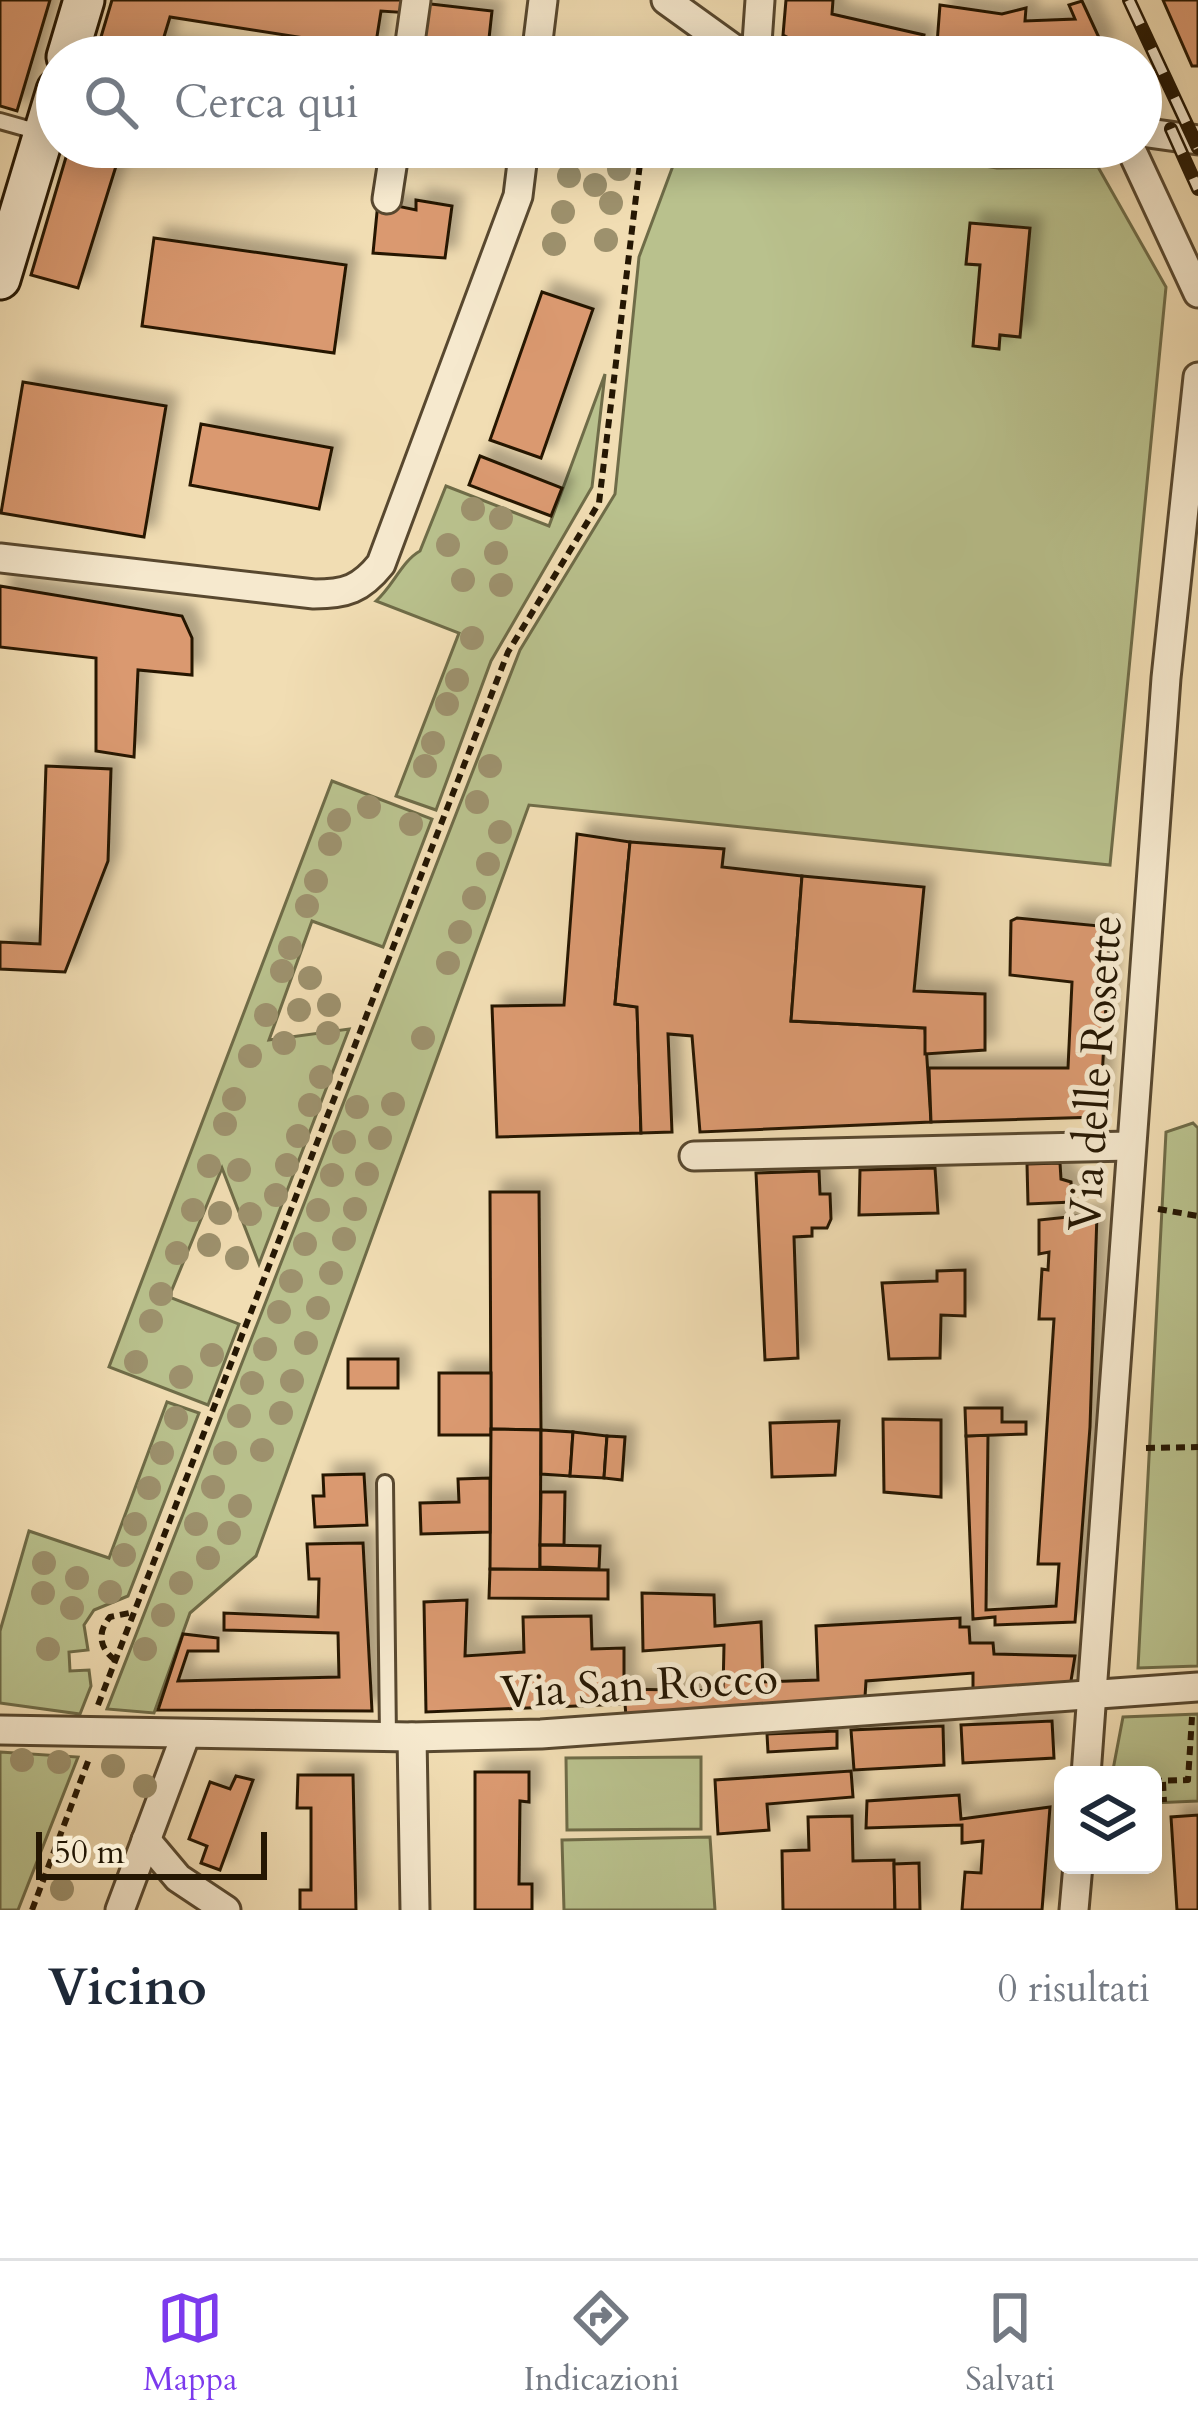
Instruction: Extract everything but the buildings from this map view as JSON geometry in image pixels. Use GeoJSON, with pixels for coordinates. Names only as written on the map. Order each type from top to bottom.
{"type":"FeatureCollection","features":[{"type":"Feature","properties":{"kind":"main road"},"geometry":{"type":"LineString","coordinates":[[73,36],[84,0]]}},
{"type":"Feature","properties":{"kind":"main road"},"geometry":{"type":"LineString","coordinates":[[0,279],[36,160]]}},
{"type":"Feature","properties":{"kind":"street"},"geometry":{"type":"LineString","coordinates":[[411,36],[416,0]]}},
{"type":"Feature","properties":{"kind":"street"},"geometry":{"type":"LineString","coordinates":[[539,36],[543,0]]}},
{"type":"Feature","properties":{"kind":"street"},"geometry":{"type":"LineString","coordinates":[[666,0],[716,36]]}},
{"type":"Feature","properties":{"kind":"street"},"geometry":{"type":"LineString","coordinates":[[757,36],[760,0]]}},
{"type":"Feature","properties":{"kind":"street"},"geometry":{"type":"LineString","coordinates":[[1162,135],[1198,140]]}},
{"type":"Feature","properties":{"kind":"street"},"geometry":{"type":"LineString","coordinates":[[387,199],[392,168]]}},
{"type":"Feature","properties":{"kind":"street"},"geometry":{"type":"LineString","coordinates":[[0,558],[269,591],[344,594],[365,584],[381,564],[518,196],[521,168]]}},
{"type":"Feature","properties":{"kind":"street"},"geometry":{"type":"LineString","coordinates":[[1140,168],[1198,292]]}},
{"type":"Feature","properties":{"kind":"street","name":"Via delle Rosette"},"geometry":{"type":"LineString","coordinates":[[1087,1766],[1166,678],[1198,377]]}},
{"type":"Feature","properties":{"kind":"street"},"geometry":{"type":"LineString","coordinates":[[694,1156],[1130,1146]]}},
{"type":"Feature","properties":{"kind":"street","name":"Via San Rocco"},"geometry":{"type":"LineString","coordinates":[[0,1730],[400,1737],[1016,1703],[1094,1692],[1195,1701]]}},
{"type":"Feature","properties":{"kind":"street"},"geometry":{"type":"LineString","coordinates":[[120,1910],[186,1734]]}},
{"type":"Feature","properties":{"kind":"street"},"geometry":{"type":"LineString","coordinates":[[400,1737],[415,1910]]}},
{"type":"Feature","properties":{"kind":"street"},"geometry":{"type":"LineString","coordinates":[[146,1840],[178,1877],[226,1910]]}},
{"type":"Feature","properties":{"kind":"street"},"geometry":{"type":"LineString","coordinates":[[1074,1910],[1077,1874]]}},
{"type":"Feature","properties":{"kind":"lane"},"geometry":{"type":"LineString","coordinates":[[0,121],[36,132]]}},
{"type":"Feature","properties":{"kind":"lane"},"geometry":{"type":"LineString","coordinates":[[385,1483],[400,1737]]}},
{"type":"Feature","properties":{"kind":"path"},"geometry":{"type":"LineString","coordinates":[[92,1719],[508,652],[599,503],[639,168]]}},
{"type":"Feature","properties":{"kind":"path"},"geometry":{"type":"LineString","coordinates":[[1158,1209],[1198,1216]]}},
{"type":"Feature","properties":{"kind":"path"},"geometry":{"type":"LineString","coordinates":[[1146,1448],[1198,1447]]}},
{"type":"Feature","properties":{"kind":"path"},"geometry":{"type":"LineString","coordinates":[[115,1660],[103,1648],[101,1631],[110,1617],[134,1612]]}},
{"type":"Feature","properties":{"kind":"path"},"geometry":{"type":"LineString","coordinates":[[1162,1781],[1188,1780],[1195,1701]]}},
{"type":"Feature","properties":{"kind":"path"},"geometry":{"type":"LineString","coordinates":[[32,1910],[90,1753]]}},
{"type":"Feature","properties":{"kind":"path"},"geometry":{"type":"LineString","coordinates":[[1162,1795],[1164,1802]]}},
{"type":"Feature","properties":{"kind":"green space"},"geometry":{"type":"Polygon","coordinates":[[[672,168],[1099,168],[1166,287],[1110,865],[529,805],[256,1556],[190,1613],[154,1713],[107,1709],[520,650],[615,494],[639,257],[672,168]]]}},
{"type":"Feature","properties":{"kind":"green space"},"geometry":{"type":"Polygon","coordinates":[[[605,374],[592,487],[491,661],[436,810],[396,796],[459,633],[376,601],[420,551],[446,486],[549,526],[605,374]]]}},
{"type":"Feature","properties":{"kind":"green space"},"geometry":{"type":"Polygon","coordinates":[[[332,781],[432,819],[383,947],[312,921],[269,1040],[349,1029],[259,1264],[222,1168],[169,1297],[239,1324],[208,1405],[109,1367],[332,781]]]}},
{"type":"Feature","properties":{"kind":"green space"},"geometry":{"type":"Polygon","coordinates":[[[1193,1123],[1198,1128],[1198,1666],[1138,1668],[1166,1132],[1193,1123]]]}},
{"type":"Feature","properties":{"kind":"green space"},"geometry":{"type":"Polygon","coordinates":[[[167,1402],[199,1413],[128,1596],[94,1610],[84,1625],[88,1650],[69,1652],[70,1671],[89,1670],[91,1686],[80,1714],[0,1703],[0,1631],[29,1531],[109,1558],[167,1402]]]}},
{"type":"Feature","properties":{"kind":"green space"},"geometry":{"type":"Polygon","coordinates":[[[1198,1714],[1198,1801],[1162,1803],[1162,1766],[1114,1766],[1123,1717],[1198,1714]]]}},
{"type":"Feature","properties":{"kind":"green space"},"geometry":{"type":"Polygon","coordinates":[[[0,1752],[78,1757],[18,1910],[0,1910],[0,1752]]]}},
{"type":"Feature","properties":{"kind":"green space"},"geometry":{"type":"Polygon","coordinates":[[[701,1757],[701,1829],[567,1830],[566,1758],[701,1757]]]}},
{"type":"Feature","properties":{"kind":"green space"},"geometry":{"type":"Polygon","coordinates":[[[710,1837],[715,1910],[564,1910],[562,1840],[710,1837]]]}},
{"type":"Feature","properties":{"kind":"railway"},"geometry":{"type":"LineString","coordinates":[[1129,0],[1146,36]]}},
{"type":"Feature","properties":{"kind":"railway"},"geometry":{"type":"LineString","coordinates":[[1162,71],[1198,148]]}},
{"type":"Feature","properties":{"kind":"railway"},"geometry":{"type":"LineString","coordinates":[[1171,129],[1198,189]]}}]}
